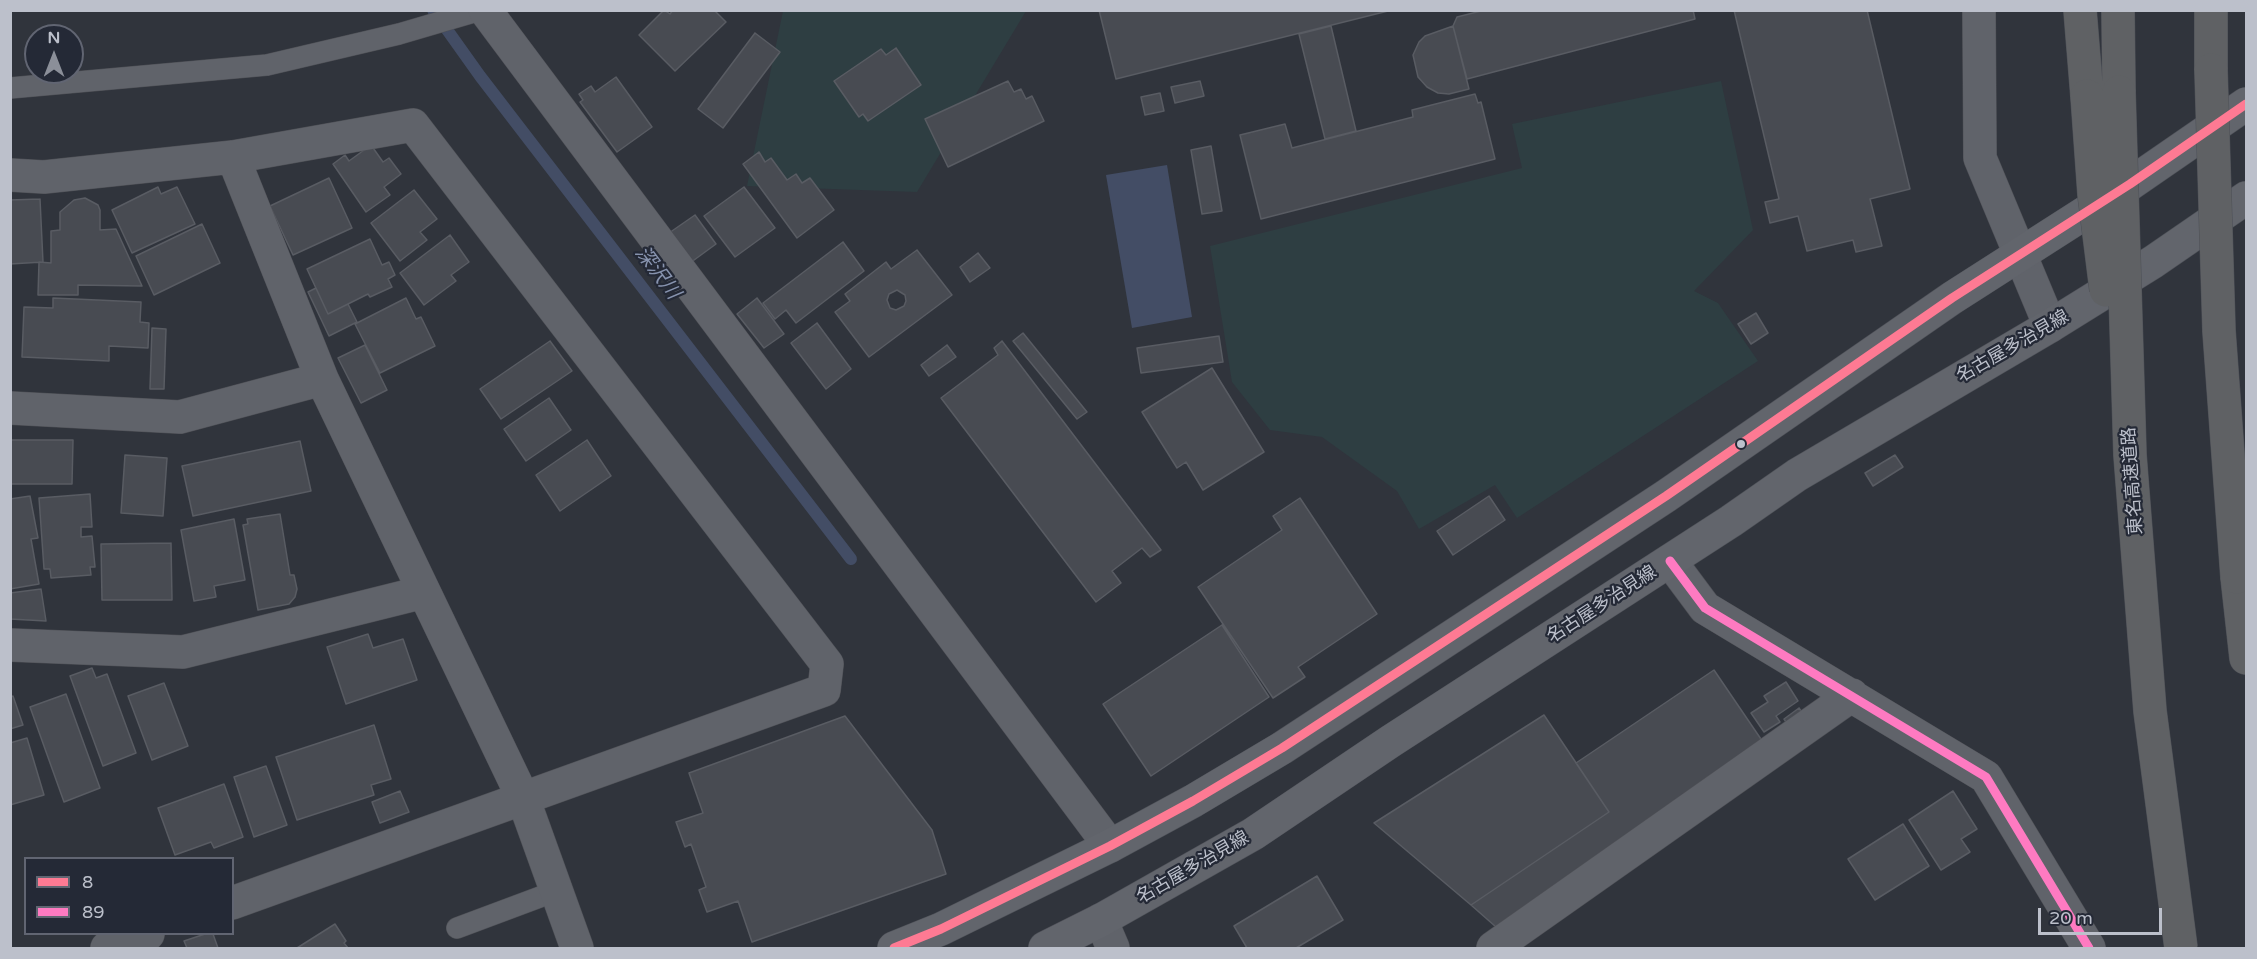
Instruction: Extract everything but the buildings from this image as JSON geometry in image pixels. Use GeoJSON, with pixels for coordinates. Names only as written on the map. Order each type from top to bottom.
{"type":"FeatureCollection","features":[{"type":"Feature","properties":{"kind":"highway"},"geometry":{"type":"LineString","coordinates":[[2080,10],[2094,194],[2130,455]]}},
{"type":"Feature","properties":{"kind":"highway","name":"東名高速道路"},"geometry":{"type":"LineString","coordinates":[[2118,10],[2130,455],[2150,711],[2181,948]]}},
{"type":"Feature","properties":{"kind":"highway"},"geometry":{"type":"LineString","coordinates":[[2211,10],[2219,331],[2237,578],[2247,657]]}},
{"type":"Feature","properties":{"kind":"main road"},"geometry":{"type":"LineString","coordinates":[[894,948],[941,929],[1110,846],[1193,801],[1366,694],[1666,496],[1952,298],[2130,184],[2247,104]]}},
{"type":"Feature","properties":{"kind":"main road","name":"名古屋多治見線"},"geometry":{"type":"LineString","coordinates":[[1045,948],[1107,934],[1391,741],[1670,561],[1807,469],[2050,326],[2153,262],[2247,198]]}},
{"type":"Feature","properties":{"kind":"street"},"geometry":{"type":"LineString","coordinates":[[1980,10],[1980,158],[2050,326]]}},
{"type":"Feature","properties":{"kind":"street"},"geometry":{"type":"LineString","coordinates":[[478,12],[1110,846]]}},
{"type":"Feature","properties":{"kind":"street"},"geometry":{"type":"LineString","coordinates":[[10,175],[45,177],[233,157],[413,125],[827,664],[824,690],[234,902]]}},
{"type":"Feature","properties":{"kind":"street"},"geometry":{"type":"LineString","coordinates":[[233,157],[322,379],[523,798],[577,948]]}},
{"type":"Feature","properties":{"kind":"street"},"geometry":{"type":"LineString","coordinates":[[10,408],[180,417],[322,379]]}},
{"type":"Feature","properties":{"kind":"street"},"geometry":{"type":"LineString","coordinates":[[1670,561],[1705,608],[1986,777],[2089,948]]}},
{"type":"Feature","properties":{"kind":"street"},"geometry":{"type":"LineString","coordinates":[[10,645],[183,652],[424,592]]}},
{"type":"Feature","properties":{"kind":"street"},"geometry":{"type":"LineString","coordinates":[[1492,948],[1852,695]]}},
{"type":"Feature","properties":{"kind":"street"},"geometry":{"type":"LineString","coordinates":[[107,948],[143,935]]}},
{"type":"Feature","properties":{"kind":"lane"},"geometry":{"type":"LineString","coordinates":[[10,88],[267,64],[413,30],[478,12]]}},
{"type":"Feature","properties":{"kind":"lane"},"geometry":{"type":"LineString","coordinates":[[457,928],[556,891]]}},
{"type":"Feature","properties":{"kind":"shaded area"},"geometry":{"type":"Polygon","coordinates":[[[783,11],[1026,11],[917,192],[747,186],[783,11]]]}},
{"type":"Feature","properties":{"kind":"shaded area"},"geometry":{"type":"Polygon","coordinates":[[[1721,81],[1753,230],[1694,291],[1718,303],[1758,361],[1517,518],[1495,485],[1419,529],[1397,491],[1322,437],[1270,430],[1232,382],[1210,246],[1522,168],[1512,124],[1721,81]]]}},
{"type":"Feature","properties":{"kind":"water"},"geometry":{"type":"Polygon","coordinates":[[[1167,165],[1192,317],[1132,328],[1106,175],[1167,165]]]}},
{"type":"Feature","properties":{"kind":"waterway","name":"深沢川"},"geometry":{"type":"LineString","coordinates":[[433,10],[480,76],[851,559]]}},
{"type":"Feature","properties":{"kind":"transit line","name":"8"},"geometry":{"type":"LineString","coordinates":[[894,948],[941,929],[1110,846],[1193,801],[1282,748],[1666,496],[1952,298],[2130,184],[2246,104]]}},
{"type":"Feature","properties":{"kind":"transit line","name":"89"},"geometry":{"type":"LineString","coordinates":[[1670,561],[1705,608],[1986,777],[2089,948]]}}]}
